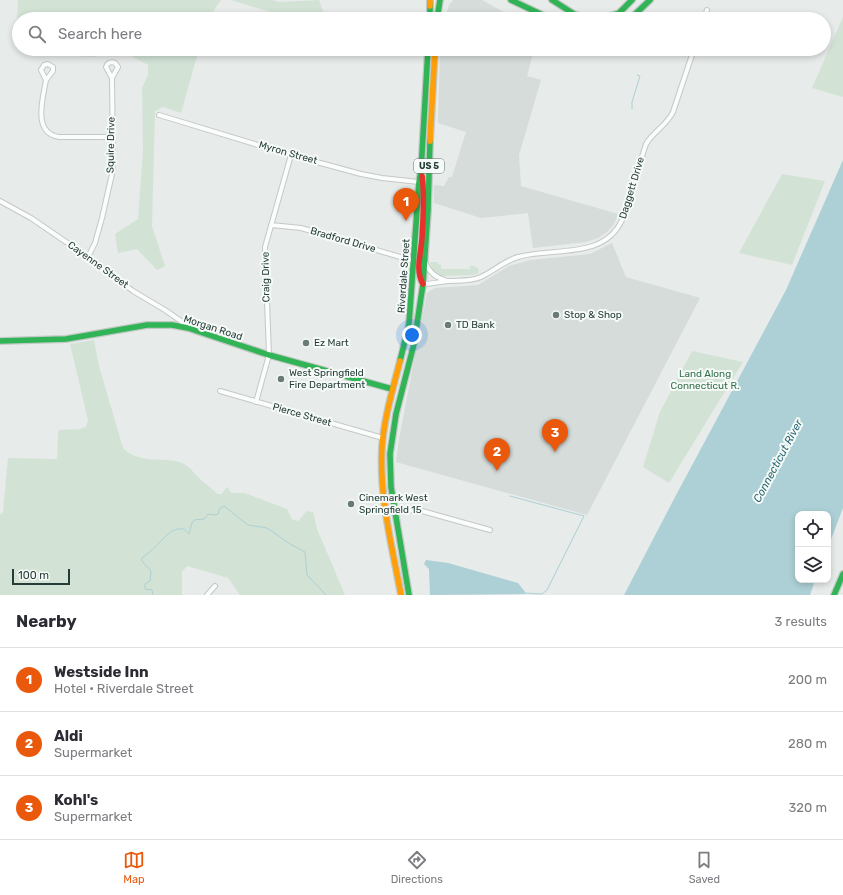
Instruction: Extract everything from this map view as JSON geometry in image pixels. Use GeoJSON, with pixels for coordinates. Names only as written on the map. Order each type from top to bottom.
{"type":"FeatureCollection","features":[{"type":"Feature","properties":{"kind":"main road"},"geometry":{"type":"LineString","coordinates":[[437,0],[437,12]]}},
{"type":"Feature","properties":{"kind":"main road"},"geometry":{"type":"LineString","coordinates":[[438,12],[440,0]]}},
{"type":"Feature","properties":{"kind":"main road"},"geometry":{"type":"LineString","coordinates":[[511,0],[535,12]]}},
{"type":"Feature","properties":{"kind":"main road"},"geometry":{"type":"LineString","coordinates":[[552,0],[571,12]]}},
{"type":"Feature","properties":{"kind":"main road"},"geometry":{"type":"LineString","coordinates":[[619,12],[632,0]]}},
{"type":"Feature","properties":{"kind":"main road"},"geometry":{"type":"LineString","coordinates":[[623,12],[632,0]]}},
{"type":"Feature","properties":{"kind":"main road"},"geometry":{"type":"LineString","coordinates":[[637,12],[650,0]]}},
{"type":"Feature","properties":{"kind":"main road","name":"Riverdale Street"},"geometry":{"type":"LineString","coordinates":[[401,595],[382,481],[383,438],[392,390],[405,345],[409,324],[421,171],[428,56]]}},
{"type":"Feature","properties":{"kind":"main road","name":"Riverdale Street"},"geometry":{"type":"LineString","coordinates":[[409,595],[395,513],[391,482],[390,454],[396,414],[414,344],[423,284],[435,56]]}},
{"type":"Feature","properties":{"kind":"main road"},"geometry":{"type":"LineString","coordinates":[[412,293],[423,284],[419,273],[422,237],[423,184],[421,171]]}},
{"type":"Feature","properties":{"kind":"main road","name":"Morgan Road"},"geometry":{"type":"LineString","coordinates":[[0,341],[60,340],[147,325],[172,325],[392,390],[401,394]]}},
{"type":"Feature","properties":{"kind":"main road"},"geometry":{"type":"LineString","coordinates":[[392,390],[403,387]]}},
{"type":"Feature","properties":{"kind":"main road"},"geometry":{"type":"LineString","coordinates":[[388,524],[393,534],[398,567],[402,568],[404,564]]}},
{"type":"Feature","properties":{"kind":"main road"},"geometry":{"type":"LineString","coordinates":[[834,595],[843,574]]}},
{"type":"Feature","properties":{"kind":"street","name":"Daggett Drive"},"geometry":{"type":"LineString","coordinates":[[423,284],[447,281],[466,281],[488,274],[507,262],[522,256],[593,246],[606,240],[618,228],[624,217],[645,146],[649,139],[673,112],[692,56]]}},
{"type":"Feature","properties":{"kind":"street","name":"Squire Drive"},"geometry":{"type":"LineString","coordinates":[[88,257],[95,243],[112,174],[112,78]]}},
{"type":"Feature","properties":{"kind":"street"},"geometry":{"type":"LineString","coordinates":[[46,80],[41,114],[43,126],[47,132],[52,136],[58,137],[113,137]]}},
{"type":"Feature","properties":{"kind":"street","name":"Myron Street"},"geometry":{"type":"LineString","coordinates":[[159,115],[291,155],[382,178],[419,182]]}},
{"type":"Feature","properties":{"kind":"street","name":"Craig Drive"},"geometry":{"type":"LineString","coordinates":[[256,402],[269,354],[265,253],[271,225],[291,155]]}},
{"type":"Feature","properties":{"kind":"street","name":"Cayenne Street"},"geometry":{"type":"LineString","coordinates":[[0,200],[31,218],[88,257],[133,291],[196,331]]}},
{"type":"Feature","properties":{"kind":"street","name":"Bradford Drive"},"geometry":{"type":"LineString","coordinates":[[271,225],[301,228],[414,261]]}},
{"type":"Feature","properties":{"kind":"street"},"geometry":{"type":"LineString","coordinates":[[425,262],[428,269],[435,277],[447,281]]}},
{"type":"Feature","properties":{"kind":"street"},"geometry":{"type":"LineString","coordinates":[[165,310],[172,317],[172,325]]}},
{"type":"Feature","properties":{"kind":"street","name":"Pierce Street"},"geometry":{"type":"LineString","coordinates":[[220,391],[383,438]]}},
{"type":"Feature","properties":{"kind":"street"},"geometry":{"type":"LineString","coordinates":[[395,513],[414,510],[422,511],[490,530]]}},
{"type":"Feature","properties":{"kind":"street"},"geometry":{"type":"LineString","coordinates":[[207,595],[214,586]]}},
{"type":"Feature","properties":{"kind":"shaded area"},"geometry":{"type":"Polygon","coordinates":[[[453,0],[482,0],[503,12],[447,12],[449,5],[453,0]]]}},
{"type":"Feature","properties":{"kind":"shaded area"},"geometry":{"type":"Polygon","coordinates":[[[440,56],[532,56],[527,76],[541,80],[519,155],[521,186],[618,214],[614,224],[607,232],[598,238],[586,242],[533,248],[528,213],[481,218],[434,203],[434,185],[444,186],[449,177],[452,177],[466,132],[438,123],[440,56]]]}},
{"type":"Feature","properties":{"kind":"shaded area"},"geometry":{"type":"Polygon","coordinates":[[[612,243],[626,277],[700,298],[587,515],[396,462],[427,293],[435,288],[478,285],[509,266],[530,260],[590,254],[612,243]]]}},
{"type":"Feature","properties":{"kind":"green space"},"geometry":{"type":"Polygon","coordinates":[[[18,0],[221,0],[213,12],[17,12],[18,0]]]}},
{"type":"Feature","properties":{"kind":"green space"},"geometry":{"type":"Polygon","coordinates":[[[231,0],[272,0],[280,2],[319,0],[323,12],[270,12],[231,0]]]}},
{"type":"Feature","properties":{"kind":"green space"},"geometry":{"type":"Polygon","coordinates":[[[843,17],[843,97],[812,88],[826,56],[831,56],[831,44],[843,17]]]}},
{"type":"Feature","properties":{"kind":"green space"},"geometry":{"type":"Polygon","coordinates":[[[76,56],[98,56],[93,57],[76,56]]]}},
{"type":"Feature","properties":{"kind":"green space"},"geometry":{"type":"Polygon","coordinates":[[[131,56],[197,56],[181,113],[163,107],[155,111],[152,226],[165,266],[157,270],[137,249],[118,253],[115,234],[138,219],[143,150],[142,88],[148,75],[148,65],[131,56]]]}},
{"type":"Feature","properties":{"kind":"green space"},"geometry":{"type":"Polygon","coordinates":[[[782,174],[825,181],[792,265],[739,253],[782,174]]]}},
{"type":"Feature","properties":{"kind":"green space"},"geometry":{"type":"Polygon","coordinates":[[[430,262],[438,262],[438,264],[441,265],[441,269],[470,269],[470,266],[474,266],[478,268],[479,272],[472,275],[443,276],[434,273],[430,262]]]}},
{"type":"Feature","properties":{"kind":"green space"},"geometry":{"type":"Polygon","coordinates":[[[94,340],[99,366],[123,448],[136,457],[182,463],[188,466],[200,480],[217,494],[222,494],[228,487],[231,493],[245,493],[287,509],[292,519],[298,521],[307,511],[313,512],[317,529],[345,595],[240,595],[228,578],[187,566],[182,572],[182,595],[0,595],[0,515],[3,512],[8,458],[57,459],[59,430],[80,429],[86,427],[88,420],[70,344],[94,340]]]}},
{"type":"Feature","properties":{"kind":"green space","name":"Land Along Connecticut R."},"geometry":{"type":"Polygon","coordinates":[[[692,351],[743,362],[669,483],[643,467],[660,412],[692,351]]]}},
{"type":"Feature","properties":{"kind":"water","name":"Connecticut River"},"geometry":{"type":"Polygon","coordinates":[[[843,160],[843,508],[831,539],[831,511],[795,511],[795,583],[814,583],[810,595],[624,595],[674,499],[786,290],[843,160]]]}},
{"type":"Feature","properties":{"kind":"water"},"geometry":{"type":"Polygon","coordinates":[[[426,560],[448,563],[518,583],[525,594],[430,595],[429,569],[424,564],[426,560]]]}},
{"type":"Feature","properties":{"kind":"waterway"},"geometry":{"type":"LineString","coordinates":[[632,109],[632,102],[640,76],[637,75]]}},
{"type":"Feature","properties":{"kind":"waterway"},"geometry":{"type":"LineString","coordinates":[[510,496],[584,516],[547,590],[542,594],[525,593]]}},
{"type":"Feature","properties":{"kind":"waterway"},"geometry":{"type":"LineString","coordinates":[[153,595],[152,590],[145,589],[145,584],[150,581],[151,571],[142,561],[142,558],[172,531],[184,529],[189,534],[194,520],[204,519],[208,514],[218,514],[220,508],[224,506],[248,525],[267,528],[290,544],[305,552],[307,575],[326,595]]}},
{"type":"Feature","properties":{"kind":"traffic: fast"},"geometry":{"type":"LineString","coordinates":[[438,12],[440,0]]}},
{"type":"Feature","properties":{"kind":"traffic: fast"},"geometry":{"type":"LineString","coordinates":[[511,0],[536,12]]}},
{"type":"Feature","properties":{"kind":"traffic: fast"},"geometry":{"type":"LineString","coordinates":[[552,0],[571,12]]}},
{"type":"Feature","properties":{"kind":"traffic: fast"},"geometry":{"type":"LineString","coordinates":[[620,12],[632,0]]}},
{"type":"Feature","properties":{"kind":"traffic: fast"},"geometry":{"type":"LineString","coordinates":[[637,12],[650,0]]}},
{"type":"Feature","properties":{"kind":"traffic: fast"},"geometry":{"type":"LineString","coordinates":[[430,3],[430,12]]}},
{"type":"Feature","properties":{"kind":"traffic: fast"},"geometry":{"type":"LineString","coordinates":[[400,361],[409,324],[421,171],[428,56]]}},
{"type":"Feature","properties":{"kind":"traffic: fast"},"geometry":{"type":"LineString","coordinates":[[409,595],[391,487],[390,454],[396,414],[414,344],[423,284],[428,210],[430,141]]}},
{"type":"Feature","properties":{"kind":"traffic: fast"},"geometry":{"type":"LineString","coordinates":[[0,341],[66,339],[147,325],[172,325],[188,328],[269,355],[392,389]]}},
{"type":"Feature","properties":{"kind":"traffic: fast"},"geometry":{"type":"LineString","coordinates":[[834,595],[843,574]]}},
{"type":"Feature","properties":{"kind":"traffic: slow"},"geometry":{"type":"LineString","coordinates":[[430,0],[430,6]]}},
{"type":"Feature","properties":{"kind":"traffic: slow"},"geometry":{"type":"LineString","coordinates":[[430,141],[435,56]]}},
{"type":"Feature","properties":{"kind":"traffic: slow"},"geometry":{"type":"LineString","coordinates":[[400,361],[385,425],[382,447],[382,484],[387,521],[401,595]]}},
{"type":"Feature","properties":{"kind":"traffic: jam"},"geometry":{"type":"LineString","coordinates":[[422,176],[424,207],[419,273],[423,284]]}},
{"type":"Feature","properties":{"kind":"place","name":"Westside Inn"},"geometry":{"type":"Point","coordinates":[406,221]}},
{"type":"Feature","properties":{"kind":"place","name":"Stop & Shop"},"geometry":{"type":"Point","coordinates":[556,315]}},
{"type":"Feature","properties":{"kind":"place","name":"TD Bank"},"geometry":{"type":"Point","coordinates":[448,325]}},
{"type":"Feature","properties":{"kind":"place","name":"Ez Mart"},"geometry":{"type":"Point","coordinates":[306,343]}},
{"type":"Feature","properties":{"kind":"place","name":"West Springfield Fire Department"},"geometry":{"type":"Point","coordinates":[281,379]}},
{"type":"Feature","properties":{"kind":"place","name":"Kohl's"},"geometry":{"type":"Point","coordinates":[555,452]}},
{"type":"Feature","properties":{"kind":"place","name":"Aldi"},"geometry":{"type":"Point","coordinates":[497,471]}},
{"type":"Feature","properties":{"kind":"place","name":"Cinemark West Springfield 15"},"geometry":{"type":"Point","coordinates":[351,504]}}]}
